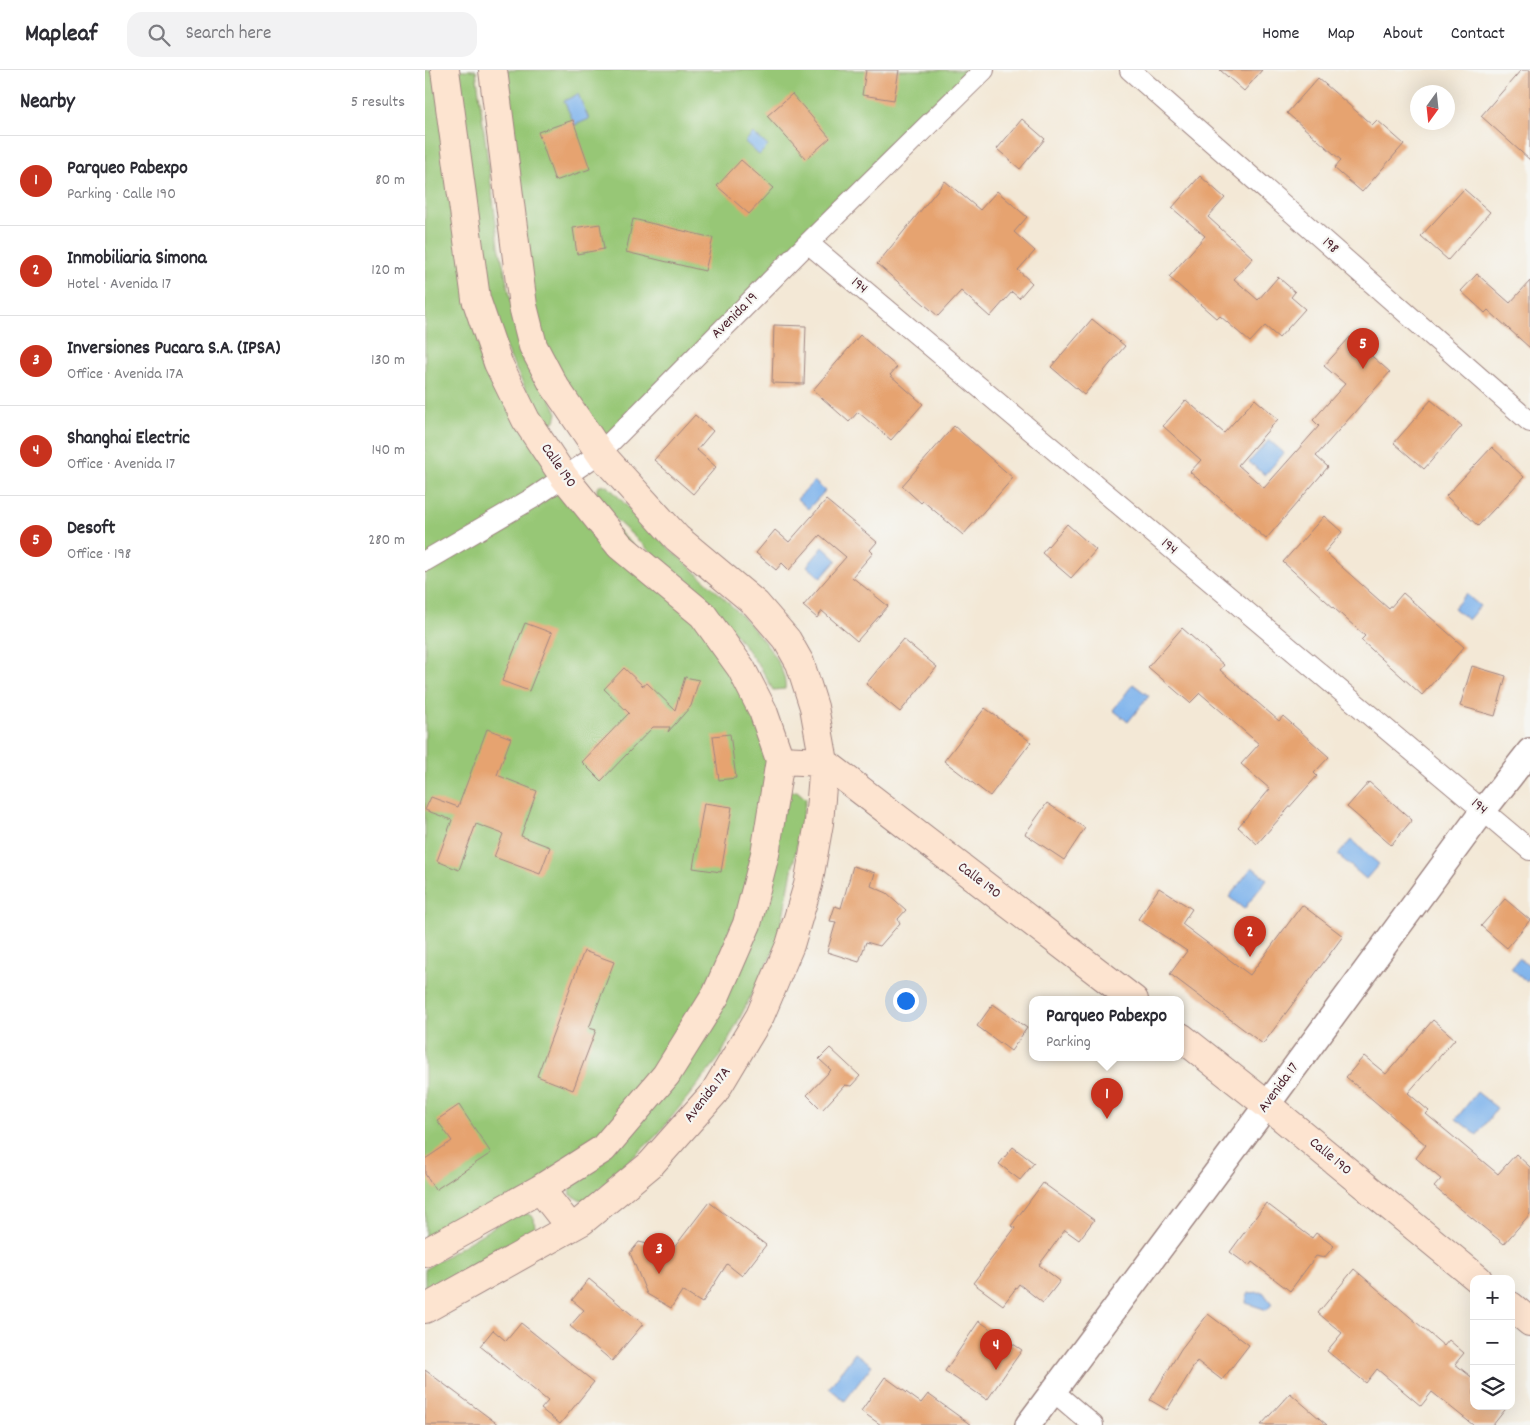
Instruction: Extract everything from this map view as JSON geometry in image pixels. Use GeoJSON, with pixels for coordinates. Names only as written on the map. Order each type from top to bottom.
{"type":"FeatureCollection","features":[{"type":"Feature","properties":{"kind":"main road","name":"Calle 190"},"geometry":{"type":"LineString","coordinates":[[445,70],[476,299],[498,363],[526,420],[563,477],[620,546],[703,615],[741,668],[763,711],[780,760]]}},
{"type":"Feature","properties":{"kind":"main road"},"geometry":{"type":"LineString","coordinates":[[425,1253],[540,1189],[603,1149],[666,1075],[716,995],[747,924],[765,854],[780,760],[825,762],[814,707],[800,663],[787,640],[756,604],[677,538],[600,453],[553,384],[533,346],[523,306],[493,70]]}},
{"type":"Feature","properties":{"kind":"main road","name":"Calle 190"},"geometry":{"type":"LineString","coordinates":[[825,762],[1129,996]]}},
{"type":"Feature","properties":{"kind":"main road","name":"Avenida 17A"},"geometry":{"type":"LineString","coordinates":[[425,1308],[582,1220],[651,1164],[714,1092],[760,1016],[790,945],[808,885],[819,824],[825,762]]}},
{"type":"Feature","properties":{"kind":"main road","name":"Calle 190"},"geometry":{"type":"LineString","coordinates":[[1184,1039],[1267,1105],[1473,1275]]}},
{"type":"Feature","properties":{"kind":"main road"},"geometry":{"type":"LineString","coordinates":[[540,1189],[570,1227]]}},
{"type":"Feature","properties":{"kind":"main road"},"geometry":{"type":"LineString","coordinates":[[1515,1309],[1530,1322]]}},
{"type":"Feature","properties":{"kind":"street","name":"198"},"geometry":{"type":"LineString","coordinates":[[1130,70],[1530,422]]}},
{"type":"Feature","properties":{"kind":"street","name":"Avenida 19"},"geometry":{"type":"LineString","coordinates":[[467,536],[533,498],[600,453],[975,74]]}},
{"type":"Feature","properties":{"kind":"street","name":"194"},"geometry":{"type":"LineString","coordinates":[[807,243],[1530,850]]}},
{"type":"Feature","properties":{"kind":"street"},"geometry":{"type":"LineString","coordinates":[[425,561],[467,536]]}},
{"type":"Feature","properties":{"kind":"street"},"geometry":{"type":"LineString","coordinates":[[425,576],[467,536]]}},
{"type":"Feature","properties":{"kind":"street","name":"Avenida 17"},"geometry":{"type":"LineString","coordinates":[[1028,1425],[1483,811],[1530,751]]}},
{"type":"Feature","properties":{"kind":"street"},"geometry":{"type":"LineString","coordinates":[[1053,1391],[1093,1425]]}},
{"type":"Feature","properties":{"kind":"green space"},"geometry":{"type":"Polygon","coordinates":[[[425,70],[445,70],[476,299],[564,477],[703,615],[780,760],[747,924],[603,1149],[425,1253],[425,70]]]}},
{"type":"Feature","properties":{"kind":"green space"},"geometry":{"type":"Polygon","coordinates":[[[459,70],[476,70],[499,246],[516,322],[557,413],[555,421],[551,423],[541,421],[497,330],[480,249],[459,70]]]}},
{"type":"Feature","properties":{"kind":"green space"},"geometry":{"type":"Polygon","coordinates":[[[493,70],[969,70],[972,81],[600,453],[533,346],[493,70]]]}},
{"type":"Feature","properties":{"kind":"green space"},"geometry":{"type":"Polygon","coordinates":[[[602,484],[609,487],[655,535],[740,614],[758,634],[773,654],[783,673],[785,689],[773,690],[762,670],[725,620],[604,509],[597,497],[597,488],[602,484]]]}},
{"type":"Feature","properties":{"kind":"green space"},"geometry":{"type":"Polygon","coordinates":[[[797,791],[806,799],[778,942],[720,1057],[658,1134],[593,1195],[581,1201],[571,1195],[570,1187],[676,1081],[789,792],[797,791]]]}},
{"type":"Feature","properties":{"kind":"green space"},"geometry":{"type":"Polygon","coordinates":[[[516,1213],[528,1214],[534,1218],[535,1228],[524,1238],[425,1291],[425,1269],[516,1213]]]}},
{"type":"Feature","properties":{"kind":"water"},"geometry":{"type":"Polygon","coordinates":[[[578,94],[589,119],[575,125],[564,101],[578,94]]]}},
{"type":"Feature","properties":{"kind":"water"},"geometry":{"type":"Polygon","coordinates":[[[753,133],[768,146],[759,155],[745,142],[753,133]]]}},
{"type":"Feature","properties":{"kind":"water"},"geometry":{"type":"Polygon","coordinates":[[[1269,440],[1284,453],[1265,475],[1249,462],[1269,440]]]}},
{"type":"Feature","properties":{"kind":"water"},"geometry":{"type":"Polygon","coordinates":[[[814,481],[825,491],[808,509],[797,499],[814,481]]]}},
{"type":"Feature","properties":{"kind":"water"},"geometry":{"type":"Polygon","coordinates":[[[823,547],[837,560],[821,578],[807,566],[823,547]]]}},
{"type":"Feature","properties":{"kind":"water"},"geometry":{"type":"Polygon","coordinates":[[[1466,594],[1480,606],[1468,620],[1454,608],[1466,594]]]}},
{"type":"Feature","properties":{"kind":"water"},"geometry":{"type":"Polygon","coordinates":[[[1133,684],[1149,696],[1128,722],[1113,710],[1133,684]]]}},
{"type":"Feature","properties":{"kind":"water"},"geometry":{"type":"Polygon","coordinates":[[[1351,840],[1379,864],[1366,879],[1338,855],[1351,840]]]}},
{"type":"Feature","properties":{"kind":"water"},"geometry":{"type":"Polygon","coordinates":[[[1252,867],[1267,879],[1244,909],[1229,897],[1252,867]]]}},
{"type":"Feature","properties":{"kind":"water"},"geometry":{"type":"Polygon","coordinates":[[[1519,958],[1530,967],[1530,978],[1527,982],[1511,968],[1519,958]]]}},
{"type":"Feature","properties":{"kind":"water"},"geometry":{"type":"Polygon","coordinates":[[[1477,1092],[1497,1108],[1477,1135],[1456,1119],[1477,1092]]]}},
{"type":"Feature","properties":{"kind":"water"},"geometry":{"type":"Polygon","coordinates":[[[1263,1292],[1272,1304],[1267,1310],[1246,1303],[1247,1293],[1263,1292]]]}},
{"type":"Feature","properties":{"kind":"water"},"geometry":{"type":"Polygon","coordinates":[[[855,1353],[872,1365],[845,1401],[829,1388],[855,1353]]]}},
{"type":"Feature","properties":{"kind":"building"},"geometry":{"type":"Polygon","coordinates":[[[866,70],[899,70],[894,100],[862,95],[866,70]]]}},
{"type":"Feature","properties":{"kind":"building"},"geometry":{"type":"Polygon","coordinates":[[[1220,70],[1262,70],[1244,91],[1220,70]]]}},
{"type":"Feature","properties":{"kind":"building"},"geometry":{"type":"Polygon","coordinates":[[[1521,70],[1530,70],[1530,160],[1481,116],[1521,70]]]}},
{"type":"Feature","properties":{"kind":"building"},"geometry":{"type":"Polygon","coordinates":[[[1318,78],[1372,125],[1377,120],[1404,144],[1362,192],[1334,168],[1341,160],[1287,113],[1318,78]]]}},
{"type":"Feature","properties":{"kind":"building"},"geometry":{"type":"Polygon","coordinates":[[[792,94],[830,138],[806,159],[767,116],[792,94]]]}},
{"type":"Feature","properties":{"kind":"building"},"geometry":{"type":"Polygon","coordinates":[[[1022,119],[1045,139],[1020,169],[997,149],[1022,119]]]}},
{"type":"Feature","properties":{"kind":"building"},"geometry":{"type":"Polygon","coordinates":[[[573,120],[590,169],[555,181],[538,132],[573,120]]]}},
{"type":"Feature","properties":{"kind":"building"},"geometry":{"type":"Polygon","coordinates":[[[741,160],[773,188],[749,214],[717,186],[741,160]]]}},
{"type":"Feature","properties":{"kind":"building"},"geometry":{"type":"Polygon","coordinates":[[[1200,176],[1225,198],[1208,217],[1253,258],[1234,279],[1258,300],[1278,277],[1295,292],[1291,297],[1305,309],[1279,338],[1265,326],[1250,342],[1220,316],[1217,319],[1169,277],[1205,236],[1172,208],[1200,176]]]}},
{"type":"Feature","properties":{"kind":"building"},"geometry":{"type":"Polygon","coordinates":[[[945,181],[980,210],[997,191],[1027,217],[1014,232],[1035,251],[1018,270],[1032,283],[1019,298],[1012,292],[990,317],[961,291],[938,316],[877,264],[945,181]]]}},
{"type":"Feature","properties":{"kind":"building"},"geometry":{"type":"Polygon","coordinates":[[[1464,189],[1490,212],[1448,260],[1421,236],[1464,189]]]}},
{"type":"Feature","properties":{"kind":"building"},"geometry":{"type":"Polygon","coordinates":[[[633,219],[713,238],[705,271],[626,252],[633,219]]]}},
{"type":"Feature","properties":{"kind":"building"},"geometry":{"type":"Polygon","coordinates":[[[600,224],[604,249],[577,254],[573,228],[600,224]]]}},
{"type":"Feature","properties":{"kind":"building"},"geometry":{"type":"Polygon","coordinates":[[[1477,274],[1510,303],[1530,281],[1530,348],[1488,310],[1485,313],[1461,291],[1477,274]]]}},
{"type":"Feature","properties":{"kind":"building"},"geometry":{"type":"Polygon","coordinates":[[[1092,319],[1125,346],[1084,395],[1051,367],[1092,319]]]}},
{"type":"Feature","properties":{"kind":"building"},"geometry":{"type":"Polygon","coordinates":[[[774,325],[806,326],[804,384],[772,383],[774,325]]]}},
{"type":"Feature","properties":{"kind":"building"},"geometry":{"type":"Polygon","coordinates":[[[860,335],[897,367],[890,375],[923,404],[891,440],[858,412],[849,422],[813,390],[860,335]]]}},
{"type":"Feature","properties":{"kind":"building"},"geometry":{"type":"Polygon","coordinates":[[[1350,337],[1390,372],[1316,456],[1328,467],[1266,539],[1190,472],[1201,460],[1163,426],[1186,400],[1224,433],[1255,399],[1278,419],[1238,465],[1264,488],[1319,426],[1313,420],[1345,384],[1324,366],[1350,337]]]}},
{"type":"Feature","properties":{"kind":"building"},"geometry":{"type":"Polygon","coordinates":[[[1431,400],[1462,426],[1424,469],[1394,443],[1431,400]]]}},
{"type":"Feature","properties":{"kind":"building"},"geometry":{"type":"Polygon","coordinates":[[[695,415],[713,431],[697,450],[716,467],[693,494],[654,460],[695,415]]]}},
{"type":"Feature","properties":{"kind":"building"},"geometry":{"type":"Polygon","coordinates":[[[954,426],[1013,478],[963,535],[902,486],[954,426]]]}},
{"type":"Feature","properties":{"kind":"building"},"geometry":{"type":"Polygon","coordinates":[[[1492,447],[1524,477],[1478,526],[1446,496],[1492,447]]]}},
{"type":"Feature","properties":{"kind":"building"},"geometry":{"type":"Polygon","coordinates":[[[826,500],[877,542],[870,550],[873,553],[852,577],[888,606],[857,641],[822,611],[817,618],[803,606],[846,557],[820,535],[789,570],[782,563],[776,570],[756,553],[775,530],[789,542],[826,500]]]}},
{"type":"Feature","properties":{"kind":"building"},"geometry":{"type":"Polygon","coordinates":[[[1324,516],[1342,532],[1325,552],[1389,609],[1403,593],[1464,647],[1422,695],[1361,640],[1365,636],[1283,562],[1324,516]]]}},
{"type":"Feature","properties":{"kind":"building"},"geometry":{"type":"Polygon","coordinates":[[[1067,524],[1096,550],[1071,578],[1042,553],[1067,524]]]}},
{"type":"Feature","properties":{"kind":"building"},"geometry":{"type":"Polygon","coordinates":[[[525,623],[552,633],[529,691],[502,681],[525,623]]]}},
{"type":"Feature","properties":{"kind":"building"},"geometry":{"type":"Polygon","coordinates":[[[1182,628],[1224,665],[1220,670],[1279,721],[1283,716],[1329,757],[1314,773],[1317,776],[1257,844],[1238,827],[1270,789],[1241,764],[1259,744],[1200,693],[1190,703],[1148,667],[1182,628]]]}},
{"type":"Feature","properties":{"kind":"building"},"geometry":{"type":"Polygon","coordinates":[[[903,639],[937,667],[900,712],[866,684],[903,639]]]}},
{"type":"Feature","properties":{"kind":"building"},"geometry":{"type":"Polygon","coordinates":[[[1472,666],[1506,676],[1495,716],[1460,706],[1472,666]]]}},
{"type":"Feature","properties":{"kind":"building"},"geometry":{"type":"Polygon","coordinates":[[[624,668],[643,686],[647,683],[675,710],[685,677],[699,680],[691,706],[668,732],[670,727],[653,727],[601,781],[582,762],[629,713],[604,689],[624,668]]]}},
{"type":"Feature","properties":{"kind":"building"},"geometry":{"type":"Polygon","coordinates":[[[985,708],[1031,742],[990,796],[944,761],[985,708]]]}},
{"type":"Feature","properties":{"kind":"building"},"geometry":{"type":"Polygon","coordinates":[[[487,729],[511,738],[497,775],[537,791],[521,836],[550,847],[540,874],[494,857],[503,834],[476,824],[459,870],[437,861],[452,820],[425,810],[431,797],[458,807],[487,729]]]}},
{"type":"Feature","properties":{"kind":"building"},"geometry":{"type":"Polygon","coordinates":[[[730,734],[736,778],[719,780],[713,736],[730,734]]]}},
{"type":"Feature","properties":{"kind":"building"},"geometry":{"type":"Polygon","coordinates":[[[1369,782],[1412,820],[1391,845],[1347,807],[1369,782]]]}},
{"type":"Feature","properties":{"kind":"building"},"geometry":{"type":"Polygon","coordinates":[[[704,803],[732,807],[721,872],[693,868],[704,803]]]}},
{"type":"Feature","properties":{"kind":"building"},"geometry":{"type":"Polygon","coordinates":[[[1047,803],[1085,828],[1064,860],[1025,834],[1047,803]]]}},
{"type":"Feature","properties":{"kind":"building"},"geometry":{"type":"Polygon","coordinates":[[[853,866],[875,873],[871,886],[887,893],[906,910],[898,919],[900,923],[880,946],[866,942],[859,962],[827,952],[836,922],[830,921],[835,906],[841,908],[853,866]]]}},
{"type":"Feature","properties":{"kind":"building"},"geometry":{"type":"Polygon","coordinates":[[[1159,888],[1192,909],[1182,924],[1250,975],[1302,905],[1343,936],[1263,1044],[1170,974],[1187,951],[1138,919],[1159,888]]]}},
{"type":"Feature","properties":{"kind":"building"},"geometry":{"type":"Polygon","coordinates":[[[1505,899],[1530,920],[1507,948],[1481,926],[1505,899]]]}},
{"type":"Feature","properties":{"kind":"building"},"geometry":{"type":"Polygon","coordinates":[[[584,951],[614,962],[589,1028],[596,1030],[573,1090],[537,1076],[584,951]]]}},
{"type":"Feature","properties":{"kind":"building"},"geometry":{"type":"Polygon","coordinates":[[[993,1004],[1027,1028],[1011,1051],[977,1026],[993,1004]]]}},
{"type":"Feature","properties":{"kind":"building"},"geometry":{"type":"Polygon","coordinates":[[[1433,1020],[1455,1039],[1408,1093],[1429,1111],[1426,1114],[1498,1174],[1516,1154],[1530,1167],[1530,1214],[1504,1244],[1434,1187],[1441,1179],[1416,1158],[1426,1145],[1346,1077],[1364,1056],[1386,1074],[1433,1020]]]}},
{"type":"Feature","properties":{"kind":"building"},"geometry":{"type":"Polygon","coordinates":[[[830,1048],[860,1076],[851,1086],[845,1085],[822,1110],[807,1095],[831,1070],[819,1059],[830,1048]]]}},
{"type":"Feature","properties":{"kind":"building"},"geometry":{"type":"Polygon","coordinates":[[[459,1105],[491,1153],[435,1190],[425,1174],[425,1159],[452,1141],[437,1120],[459,1105]]]}},
{"type":"Feature","properties":{"kind":"building"},"geometry":{"type":"Polygon","coordinates":[[[1013,1147],[1034,1163],[1020,1180],[999,1164],[1013,1147]]]}},
{"type":"Feature","properties":{"kind":"building"},"geometry":{"type":"Polygon","coordinates":[[[1043,1183],[1094,1220],[1079,1240],[1065,1230],[1039,1265],[1060,1281],[1043,1303],[1019,1284],[1003,1305],[973,1283],[1015,1228],[1011,1226],[1043,1183]]]}},
{"type":"Feature","properties":{"kind":"building"},"geometry":{"type":"Polygon","coordinates":[[[709,1202],[766,1245],[742,1276],[727,1264],[702,1303],[682,1291],[671,1308],[647,1294],[630,1253],[639,1242],[660,1247],[670,1253],[709,1202]]]}},
{"type":"Feature","properties":{"kind":"building"},"geometry":{"type":"Polygon","coordinates":[[[1266,1203],[1312,1238],[1316,1233],[1334,1246],[1324,1258],[1316,1256],[1290,1291],[1252,1262],[1249,1266],[1230,1252],[1266,1203]]]}},
{"type":"Feature","properties":{"kind":"building"},"geometry":{"type":"Polygon","coordinates":[[[1354,1269],[1444,1346],[1449,1340],[1464,1353],[1455,1364],[1470,1376],[1470,1410],[1505,1410],[1493,1425],[1473,1425],[1432,1392],[1421,1406],[1377,1369],[1366,1383],[1327,1351],[1342,1333],[1318,1313],[1354,1269]]]}},
{"type":"Feature","properties":{"kind":"building"},"geometry":{"type":"Polygon","coordinates":[[[589,1279],[643,1324],[612,1361],[570,1326],[584,1310],[572,1300],[589,1279]]]}},
{"type":"Feature","properties":{"kind":"building"},"geometry":{"type":"Polygon","coordinates":[[[1208,1314],[1249,1345],[1222,1380],[1197,1361],[1167,1410],[1150,1400],[1181,1349],[1208,1314]]]}},
{"type":"Feature","properties":{"kind":"building"},"geometry":{"type":"Polygon","coordinates":[[[979,1321],[1022,1350],[987,1400],[945,1371],[979,1321]]]}},
{"type":"Feature","properties":{"kind":"building"},"geometry":{"type":"Polygon","coordinates":[[[521,1323],[594,1382],[560,1424],[541,1409],[548,1401],[480,1346],[493,1330],[506,1341],[521,1323]]]}},
{"type":"Feature","properties":{"kind":"building"},"geometry":{"type":"Polygon","coordinates":[[[425,1370],[499,1425],[425,1425],[425,1370]]]}},
{"type":"Feature","properties":{"kind":"building"},"geometry":{"type":"Polygon","coordinates":[[[885,1377],[921,1403],[928,1394],[971,1425],[881,1425],[861,1411],[885,1377]]]}},
{"type":"Feature","properties":{"kind":"building"},"geometry":{"type":"Polygon","coordinates":[[[1290,1393],[1327,1425],[1261,1425],[1290,1393]]]}},
{"type":"Feature","properties":{"kind":"place","name":"Desoft"},"geometry":{"type":"Point","coordinates":[1363,369]}},
{"type":"Feature","properties":{"kind":"place","name":"Inmobiliaria Simona"},"geometry":{"type":"Point","coordinates":[1250,957]}},
{"type":"Feature","properties":{"kind":"place","name":"Parqueo Pabexpo"},"geometry":{"type":"Point","coordinates":[1107,1119]}},
{"type":"Feature","properties":{"kind":"place","name":"Inversiones Pucara S.A. (IPSA)"},"geometry":{"type":"Point","coordinates":[659,1274]}},
{"type":"Feature","properties":{"kind":"place","name":"Shanghai Electric"},"geometry":{"type":"Point","coordinates":[996,1370]}}]}
